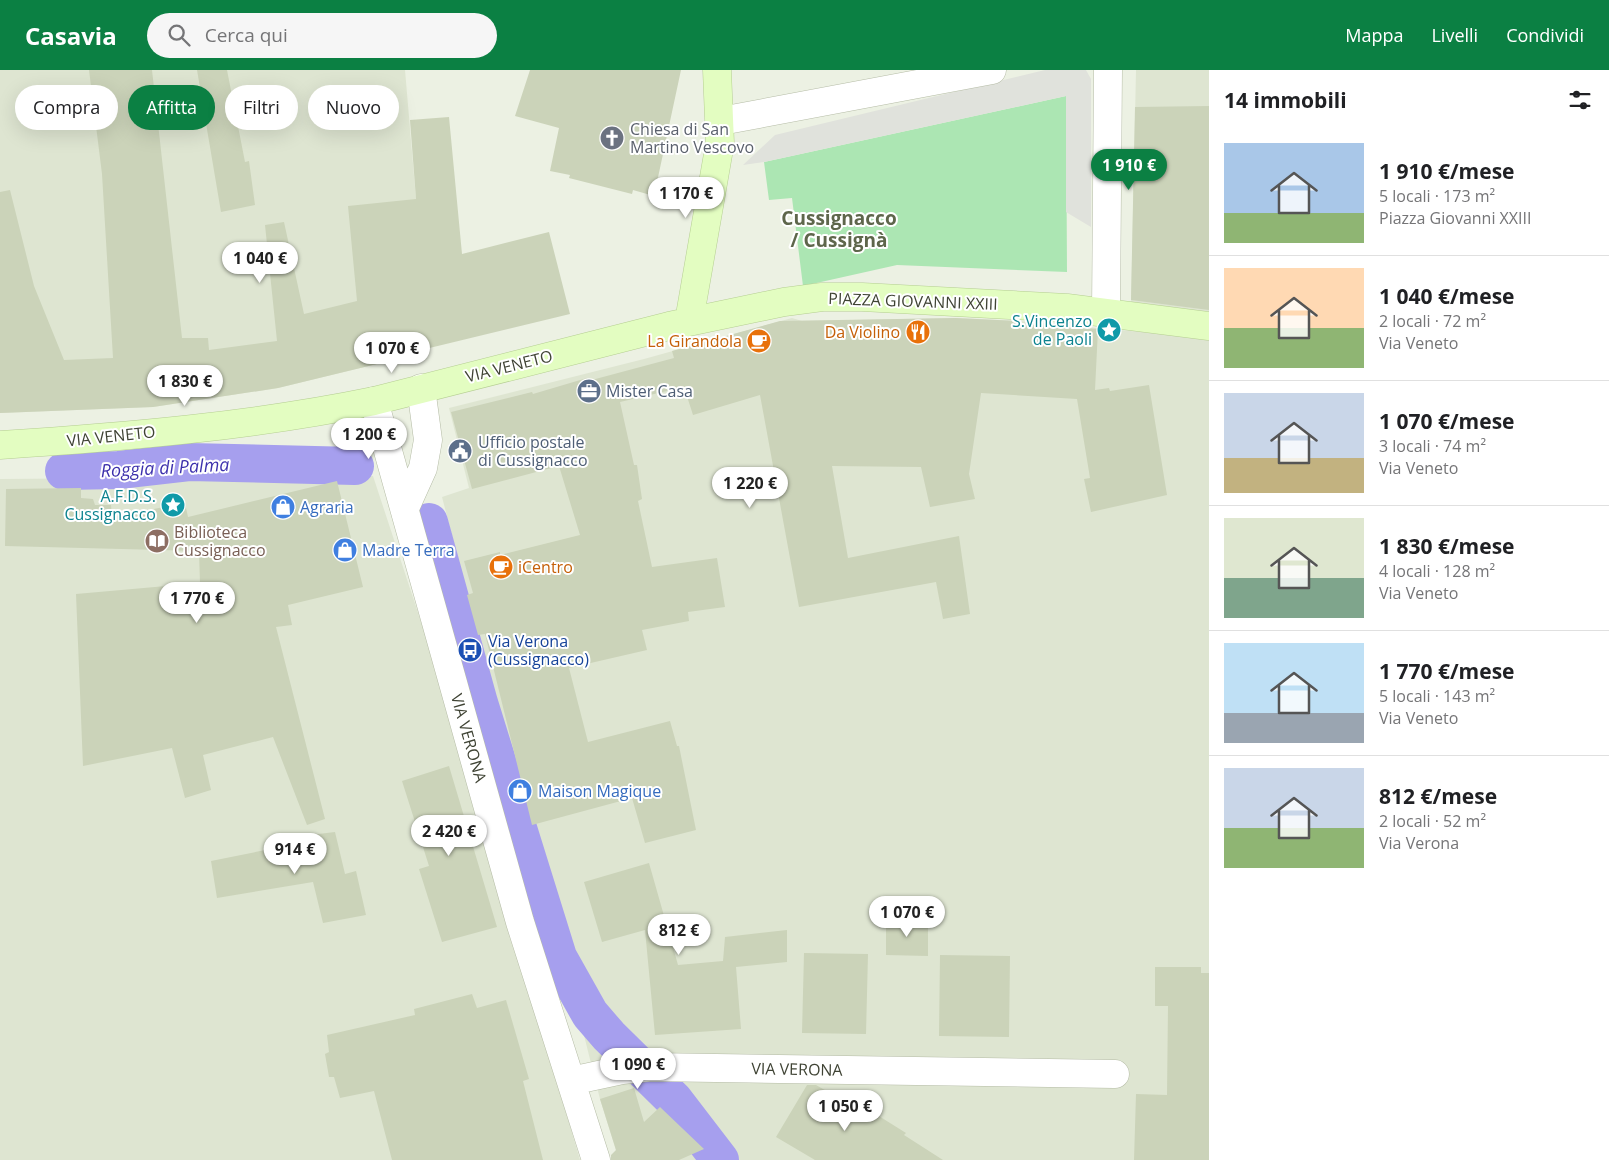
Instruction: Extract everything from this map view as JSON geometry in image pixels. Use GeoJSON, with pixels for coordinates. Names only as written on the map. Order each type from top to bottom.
{"type":"FeatureCollection","features":[{"type":"Feature","properties":{"kind":"street"},"geometry":{"type":"LineString","coordinates":[[689,322],[717,166],[721,121],[717,70]]}},
{"type":"Feature","properties":{"kind":"street"},"geometry":{"type":"LineString","coordinates":[[721,121],[992,70]]}},
{"type":"Feature","properties":{"kind":"street"},"geometry":{"type":"LineString","coordinates":[[1108,70],[1106,312],[1209,326]]}},
{"type":"Feature","properties":{"kind":"street","name":"PIAZZA GIOVANNI XXIII"},"geometry":{"type":"LineString","coordinates":[[689,322],[784,302],[822,298],[901,299],[1106,312]]}},
{"type":"Feature","properties":{"kind":"street","name":"VIA VENETO"},"geometry":{"type":"LineString","coordinates":[[0,445],[105,438],[331,410],[374,401],[689,322]]}},
{"type":"Feature","properties":{"kind":"street"},"geometry":{"type":"LineString","coordinates":[[405,508],[422,468],[428,440],[421,388]]}},
{"type":"Feature","properties":{"kind":"street","name":"VIA VERONA"},"geometry":{"type":"LineString","coordinates":[[374,401],[518,913],[596,1160]]}},
{"type":"Feature","properties":{"kind":"street","name":"VIA VERONA"},"geometry":{"type":"LineString","coordinates":[[570,1081],[622,1070],[651,1067],[1114,1074]]}},
{"type":"Feature","properties":{"kind":"shaded area"},"geometry":{"type":"Polygon","coordinates":[[[0,70],[405,70],[416,199],[402,290],[418,354],[278,388],[153,407],[0,413],[0,70]]]}},
{"type":"Feature","properties":{"kind":"shaded area"},"geometry":{"type":"Polygon","coordinates":[[[1045,70],[1086,70],[1091,79],[1091,227],[1066,212],[1066,96],[743,165],[775,135],[1045,70]]]}},
{"type":"Feature","properties":{"kind":"shaded area"},"geometry":{"type":"Polygon","coordinates":[[[1136,70],[1209,70],[1209,312],[1131,306],[1136,70]]]}},
{"type":"Feature","properties":{"kind":"shaded area"},"geometry":{"type":"Polygon","coordinates":[[[792,318],[802,321],[953,318],[1019,321],[1209,338],[1209,1160],[619,1160],[600,1099],[515,761],[478,635],[442,497],[469,488],[449,408],[644,359],[792,318]]]}},
{"type":"Feature","properties":{"kind":"shaded area"},"geometry":{"type":"Polygon","coordinates":[[[373,476],[425,634],[580,1160],[0,1160],[0,479],[373,476]]]}},
{"type":"Feature","properties":{"kind":"green space"},"geometry":{"type":"Polygon","coordinates":[[[1066,96],[1067,272],[897,265],[803,286],[792,198],[769,200],[764,162],[1066,96]]]}},
{"type":"Feature","properties":{"kind":"building"},"geometry":{"type":"Polygon","coordinates":[[[89,70],[152,70],[154,85],[128,85],[128,130],[159,130],[182,338],[208,338],[209,350],[277,341],[265,225],[284,222],[304,314],[357,301],[348,206],[416,199],[410,120],[449,117],[462,254],[549,232],[570,314],[417,351],[418,354],[278,388],[153,407],[0,413],[0,192],[10,190],[34,286],[64,360],[113,358],[102,174],[96,130],[118,130],[118,85],[91,85],[89,70]]]}},
{"type":"Feature","properties":{"kind":"building"},"geometry":{"type":"Polygon","coordinates":[[[197,70],[227,70],[230,85],[225,85],[225,130],[239,130],[245,162],[249,161],[255,205],[221,212],[207,130],[215,130],[215,85],[200,85],[197,70]]]}},
{"type":"Feature","properties":{"kind":"building","name":"Chiesa di San Martino Vescovo"},"geometry":{"type":"Polygon","coordinates":[[[530,70],[681,70],[654,196],[633,190],[632,194],[569,178],[570,175],[550,171],[559,128],[515,116],[530,70]]]}},
{"type":"Feature","properties":{"kind":"building"},"geometry":{"type":"Polygon","coordinates":[[[1209,106],[1209,310],[1131,300],[1135,107],[1209,106]]]}},
{"type":"Feature","properties":{"kind":"building"},"geometry":{"type":"Polygon","coordinates":[[[956,318],[1019,321],[1018,324],[1098,329],[1095,390],[1109,388],[1110,391],[1149,385],[1167,495],[1091,512],[1084,479],[1090,478],[1077,399],[981,393],[969,474],[975,499],[930,507],[921,467],[832,466],[848,558],[959,536],[970,614],[943,619],[936,582],[799,607],[760,395],[693,415],[684,387],[620,402],[634,465],[637,465],[642,499],[638,501],[652,567],[717,558],[725,607],[688,612],[689,621],[642,630],[647,650],[569,668],[588,742],[670,721],[677,746],[679,746],[696,830],[645,843],[632,798],[532,825],[485,634],[478,635],[467,595],[473,593],[464,561],[500,552],[500,555],[580,535],[559,466],[472,489],[451,412],[532,392],[533,394],[587,378],[588,381],[674,358],[672,351],[780,321],[956,318]]]}},
{"type":"Feature","properties":{"kind":"building"},"geometry":{"type":"Polygon","coordinates":[[[337,481],[363,587],[288,605],[292,625],[276,627],[325,819],[307,825],[273,737],[203,755],[211,790],[185,798],[172,748],[83,766],[76,594],[200,583],[199,551],[5,546],[6,489],[81,488],[81,498],[93,499],[95,505],[111,505],[112,517],[185,503],[188,517],[337,481]]]}},
{"type":"Feature","properties":{"kind":"building"},"geometry":{"type":"Polygon","coordinates":[[[449,766],[497,927],[442,942],[419,869],[429,866],[402,781],[449,766]]]}},
{"type":"Feature","properties":{"kind":"building"},"geometry":{"type":"Polygon","coordinates":[[[335,832],[345,874],[356,871],[366,915],[323,923],[313,882],[217,898],[211,861],[310,841],[310,835],[335,832]]]}},
{"type":"Feature","properties":{"kind":"building"},"geometry":{"type":"Polygon","coordinates":[[[649,863],[678,965],[723,961],[725,937],[787,930],[787,962],[736,967],[741,1029],[655,1035],[645,930],[602,942],[584,882],[649,863]]]}},
{"type":"Feature","properties":{"kind":"building"},"geometry":{"type":"Polygon","coordinates":[[[886,921],[928,922],[928,956],[886,955],[886,921]]]}},
{"type":"Feature","properties":{"kind":"building"},"geometry":{"type":"Polygon","coordinates":[[[804,953],[868,954],[866,1034],[802,1033],[804,953]]]}},
{"type":"Feature","properties":{"kind":"building"},"geometry":{"type":"Polygon","coordinates":[[[940,955],[1010,956],[1009,1037],[939,1036],[940,955]]]}},
{"type":"Feature","properties":{"kind":"building"},"geometry":{"type":"Polygon","coordinates":[[[1155,967],[1201,967],[1201,973],[1209,973],[1209,1160],[1134,1160],[1136,1094],[1167,1095],[1168,1006],[1155,1006],[1155,967]]]}},
{"type":"Feature","properties":{"kind":"building"},"geometry":{"type":"Polygon","coordinates":[[[472,994],[477,1008],[506,1000],[529,1079],[523,1081],[543,1160],[392,1160],[374,1091],[340,1098],[334,1077],[329,1077],[325,1054],[329,1052],[327,1035],[415,1015],[414,1009],[472,994]]]}},
{"type":"Feature","properties":{"kind":"building"},"geometry":{"type":"Polygon","coordinates":[[[807,1085],[816,1085],[872,1117],[874,1113],[943,1160],[815,1160],[776,1137],[807,1085]]]}},
{"type":"Feature","properties":{"kind":"building"},"geometry":{"type":"Polygon","coordinates":[[[634,1088],[644,1122],[660,1107],[704,1149],[679,1160],[611,1160],[611,1155],[616,1150],[600,1099],[634,1088]]]}},
{"type":"Feature","properties":{"kind":"waterway","name":"Roggia di Palma"},"geometry":{"type":"LineString","coordinates":[[64,471],[119,470],[189,462],[355,466]]}},
{"type":"Feature","properties":{"kind":"waterway"},"geometry":{"type":"LineString","coordinates":[[429,522],[479,703],[558,957],[590,1014],[609,1036],[674,1100],[720,1160]]}},
{"type":"Feature","properties":{"kind":"place","name":"Chiesa di San Martino Vescovo"},"geometry":{"type":"Point","coordinates":[612,138]}},
{"type":"Feature","properties":{"kind":"place","name":"S.Vincenzo de Paoli"},"geometry":{"type":"Point","coordinates":[1109,330]}},
{"type":"Feature","properties":{"kind":"place","name":"Da Violino"},"geometry":{"type":"Point","coordinates":[918,332]}},
{"type":"Feature","properties":{"kind":"place","name":"La Girandola"},"geometry":{"type":"Point","coordinates":[759,341]}},
{"type":"Feature","properties":{"kind":"place","name":"Mister Casa"},"geometry":{"type":"Point","coordinates":[589,391]}},
{"type":"Feature","properties":{"kind":"place","name":"Ufficio postale di Cussignacco"},"geometry":{"type":"Point","coordinates":[460,451]}},
{"type":"Feature","properties":{"kind":"place","name":"A.F.D.S. Cussignacco"},"geometry":{"type":"Point","coordinates":[173,505]}},
{"type":"Feature","properties":{"kind":"place","name":"Agraria"},"geometry":{"type":"Point","coordinates":[283,507]}},
{"type":"Feature","properties":{"kind":"place","name":"Biblioteca Cussignacco"},"geometry":{"type":"Point","coordinates":[157,541]}},
{"type":"Feature","properties":{"kind":"place","name":"Madre Terra"},"geometry":{"type":"Point","coordinates":[345,550]}},
{"type":"Feature","properties":{"kind":"place","name":"iCentro"},"geometry":{"type":"Point","coordinates":[501,567]}},
{"type":"Feature","properties":{"kind":"place","name":"Via Verona (Cussignacco)"},"geometry":{"type":"Point","coordinates":[470,650]}},
{"type":"Feature","properties":{"kind":"place","name":"Maison Magique"},"geometry":{"type":"Point","coordinates":[520,791]}},
{"type":"Feature","properties":{"kind":"district","name":"Cussignacco / Cussignà"},"geometry":{"type":"Point","coordinates":[839,229]}}]}
